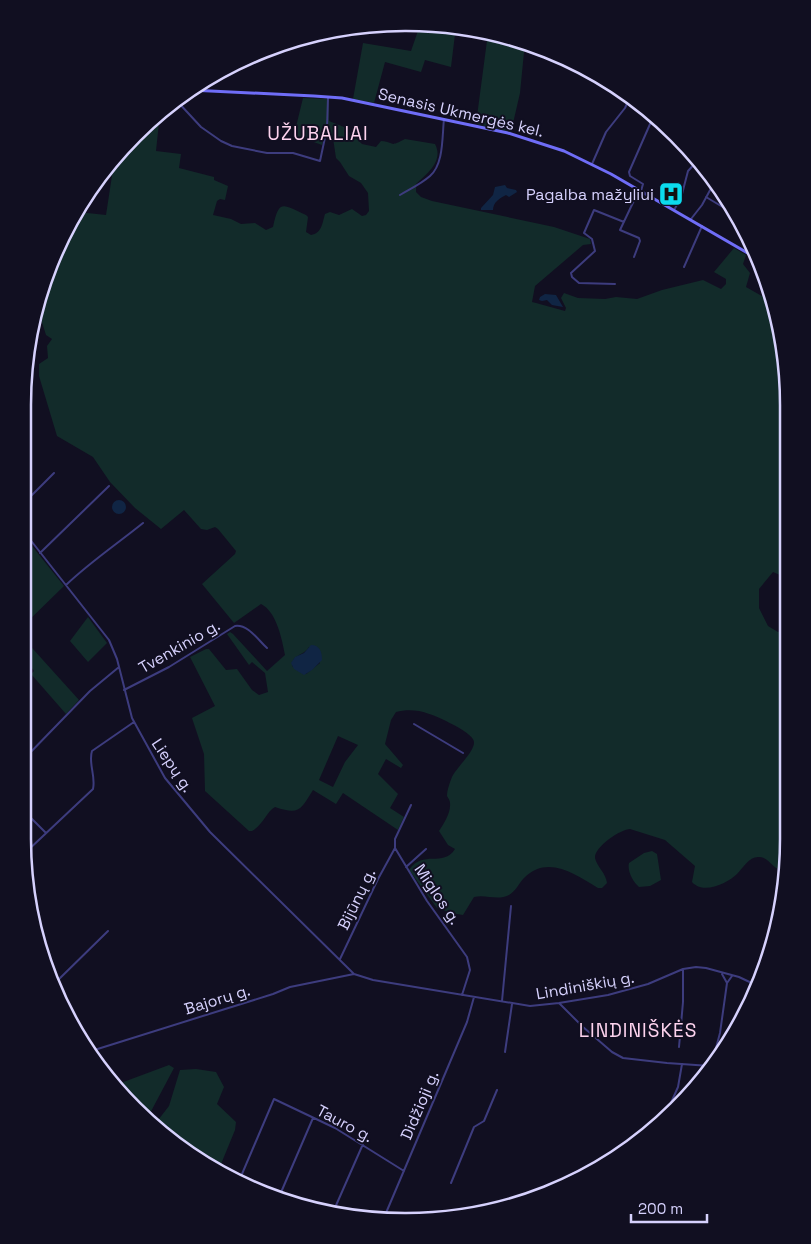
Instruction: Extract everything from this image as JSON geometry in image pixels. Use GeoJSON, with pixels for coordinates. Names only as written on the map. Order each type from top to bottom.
{"type":"FeatureCollection","features":[{"type":"Feature","properties":{"kind":"main road","name":"Senasis Ukmergės kel."},"geometry":{"type":"LineString","coordinates":[[203,91],[328,96],[523,137],[564,151],[592,164],[747,252]]}},
{"type":"Feature","properties":{"kind":"street"},"geometry":{"type":"LineString","coordinates":[[182,106],[201,126],[221,141],[232,146],[267,153],[293,153],[320,161],[327,128],[328,96]]}},
{"type":"Feature","properties":{"kind":"street"},"geometry":{"type":"LineString","coordinates":[[592,164],[606,132],[627,104]]}},
{"type":"Feature","properties":{"kind":"street"},"geometry":{"type":"LineString","coordinates":[[400,195],[423,182],[436,169],[444,120]]}},
{"type":"Feature","properties":{"kind":"street"},"geometry":{"type":"LineString","coordinates":[[634,257],[640,241],[639,238],[620,230],[643,184],[630,176],[629,172],[651,123]]}},
{"type":"Feature","properties":{"kind":"street"},"geometry":{"type":"LineString","coordinates":[[674,210],[680,198],[688,171],[693,166]]}},
{"type":"Feature","properties":{"kind":"street"},"geometry":{"type":"LineString","coordinates":[[691,220],[710,189]]}},
{"type":"Feature","properties":{"kind":"street"},"geometry":{"type":"LineString","coordinates":[[706,197],[723,207]]}},
{"type":"Feature","properties":{"kind":"street"},"geometry":{"type":"LineString","coordinates":[[615,284],[578,283],[571,273],[596,250],[592,239],[584,233],[594,210],[624,222]]}},
{"type":"Feature","properties":{"kind":"street"},"geometry":{"type":"LineString","coordinates":[[684,267],[702,226]]}},
{"type":"Feature","properties":{"kind":"street"},"geometry":{"type":"LineString","coordinates":[[31,496],[54,473]]}},
{"type":"Feature","properties":{"kind":"street"},"geometry":{"type":"LineString","coordinates":[[40,553],[109,486]]}},
{"type":"Feature","properties":{"kind":"street"},"geometry":{"type":"LineString","coordinates":[[66,585],[143,522]]}},
{"type":"Feature","properties":{"kind":"street","name":"Liepų g."},"geometry":{"type":"LineString","coordinates":[[31,541],[109,640],[114,649],[134,722],[165,778],[210,832],[354,974]]}},
{"type":"Feature","properties":{"kind":"street","name":"Tvenkinio g."},"geometry":{"type":"LineString","coordinates":[[124,690],[168,667],[235,626],[246,628],[267,648]]}},
{"type":"Feature","properties":{"kind":"street"},"geometry":{"type":"LineString","coordinates":[[31,752],[90,691],[119,667]]}},
{"type":"Feature","properties":{"kind":"street"},"geometry":{"type":"LineString","coordinates":[[31,847],[93,789],[92,751],[134,722]]}},
{"type":"Feature","properties":{"kind":"street"},"geometry":{"type":"LineString","coordinates":[[414,724],[464,753]]}},
{"type":"Feature","properties":{"kind":"street"},"geometry":{"type":"LineString","coordinates":[[395,848],[396,839],[411,805]]}},
{"type":"Feature","properties":{"kind":"street"},"geometry":{"type":"LineString","coordinates":[[31,818],[46,833]]}},
{"type":"Feature","properties":{"kind":"street","name":"Bijūnų g."},"geometry":{"type":"LineString","coordinates":[[340,960],[378,879],[395,848]]}},
{"type":"Feature","properties":{"kind":"street","name":"Miglos g."},"geometry":{"type":"LineString","coordinates":[[395,848],[427,901],[467,956],[470,970],[462,995]]}},
{"type":"Feature","properties":{"kind":"street"},"geometry":{"type":"LineString","coordinates":[[406,867],[426,849]]}},
{"type":"Feature","properties":{"kind":"street"},"geometry":{"type":"LineString","coordinates":[[502,1002],[511,906]]}},
{"type":"Feature","properties":{"kind":"street"},"geometry":{"type":"LineString","coordinates":[[59,979],[108,931]]}},
{"type":"Feature","properties":{"kind":"street","name":"Lindiniškių g."},"geometry":{"type":"LineString","coordinates":[[354,974],[373,980],[530,1006],[608,995],[645,985],[683,969],[699,967],[751,982]]}},
{"type":"Feature","properties":{"kind":"street"},"geometry":{"type":"LineString","coordinates":[[679,1047],[683,1002],[683,969]]}},
{"type":"Feature","properties":{"kind":"street"},"geometry":{"type":"LineString","coordinates":[[721,973],[727,983]]}},
{"type":"Feature","properties":{"kind":"street","name":"Bajorų g."},"geometry":{"type":"LineString","coordinates":[[97,1049],[273,994],[290,986],[354,974]]}},
{"type":"Feature","properties":{"kind":"street"},"geometry":{"type":"LineString","coordinates":[[716,1048],[720,1033],[727,983],[733,976]]}},
{"type":"Feature","properties":{"kind":"street","name":"Didžioji g."},"geometry":{"type":"LineString","coordinates":[[387,1212],[467,1022],[474,997]]}},
{"type":"Feature","properties":{"kind":"street"},"geometry":{"type":"LineString","coordinates":[[559,1003],[583,1027],[619,1056],[628,1059],[704,1064]]}},
{"type":"Feature","properties":{"kind":"street"},"geometry":{"type":"LineString","coordinates":[[505,1052],[512,1004]]}},
{"type":"Feature","properties":{"kind":"street"},"geometry":{"type":"LineString","coordinates":[[671,1102],[678,1086],[682,1064]]}},
{"type":"Feature","properties":{"kind":"street"},"geometry":{"type":"LineString","coordinates":[[451,1183],[474,1127],[484,1122],[497,1090]]}},
{"type":"Feature","properties":{"kind":"street","name":"Tauro g."},"geometry":{"type":"LineString","coordinates":[[241,1175],[274,1099],[335,1128],[404,1171]]}},
{"type":"Feature","properties":{"kind":"street"},"geometry":{"type":"LineString","coordinates":[[281,1192],[313,1118]]}},
{"type":"Feature","properties":{"kind":"street"},"geometry":{"type":"LineString","coordinates":[[335,1207],[362,1144]]}},
{"type":"Feature","properties":{"kind":"green space"},"geometry":{"type":"Polygon","coordinates":[[[418,31],[455,34],[451,67],[425,60],[421,72],[385,62],[374,103],[353,99],[363,43],[411,51],[418,31]]]}},
{"type":"Feature","properties":{"kind":"green space"},"geometry":{"type":"Polygon","coordinates":[[[487,40],[524,50],[520,93],[511,132],[476,124],[487,40]]]}},
{"type":"Feature","properties":{"kind":"green space"},"geometry":{"type":"Polygon","coordinates":[[[303,98],[329,99],[329,121],[344,127],[362,144],[376,147],[381,141],[394,144],[405,139],[435,144],[437,150],[436,161],[433,167],[416,184],[416,192],[421,197],[554,227],[590,239],[591,244],[583,245],[535,286],[532,302],[565,311],[566,308],[561,298],[564,293],[578,298],[605,299],[616,297],[637,299],[662,290],[703,280],[721,289],[726,284],[726,279],[714,272],[734,248],[746,255],[743,264],[750,273],[746,287],[764,297],[773,332],[779,381],[780,575],[773,572],[759,589],[759,608],[768,626],[780,631],[778,869],[764,858],[755,857],[728,881],[709,888],[702,888],[692,882],[695,866],[665,840],[630,829],[609,839],[596,854],[596,861],[607,883],[602,888],[598,888],[562,869],[543,868],[533,871],[524,878],[514,891],[505,897],[474,897],[463,915],[437,908],[409,870],[420,861],[445,857],[455,849],[448,845],[439,831],[447,818],[450,807],[447,794],[451,779],[469,755],[474,742],[467,733],[459,728],[419,711],[396,712],[391,720],[385,744],[403,765],[401,768],[386,759],[378,774],[398,794],[390,808],[404,817],[398,830],[343,793],[336,804],[313,790],[302,807],[289,811],[275,807],[256,828],[249,831],[205,791],[204,754],[192,718],[215,706],[190,657],[209,649],[226,670],[237,669],[252,690],[259,695],[268,692],[265,673],[252,662],[249,665],[227,634],[230,632],[233,634],[267,671],[285,655],[278,627],[271,613],[261,604],[234,623],[202,584],[236,551],[218,529],[215,527],[207,530],[201,529],[184,510],[161,529],[135,508],[110,482],[93,457],[57,436],[39,376],[39,364],[48,358],[47,346],[52,339],[46,335],[41,320],[51,285],[81,218],[84,213],[106,215],[112,174],[124,159],[159,124],[156,151],[181,154],[179,168],[214,177],[214,180],[228,186],[225,200],[220,199],[217,201],[213,215],[231,219],[241,224],[255,223],[266,230],[273,227],[277,212],[283,206],[292,208],[308,217],[306,232],[311,235],[319,230],[325,214],[330,212],[339,215],[352,209],[362,216],[366,215],[369,211],[368,193],[361,183],[349,176],[336,158],[333,138],[325,134],[322,145],[294,135],[303,98]],[[309,647],[294,659],[292,666],[306,674],[320,663],[309,647]],[[338,736],[319,780],[333,787],[345,762],[358,745],[338,736]]]}},
{"type":"Feature","properties":{"kind":"green space"},"geometry":{"type":"Polygon","coordinates":[[[31,545],[64,586],[31,618],[31,545]]]}},
{"type":"Feature","properties":{"kind":"green space"},"geometry":{"type":"Polygon","coordinates":[[[88,617],[107,643],[88,662],[70,641],[88,617]]]}},
{"type":"Feature","properties":{"kind":"green space"},"geometry":{"type":"Polygon","coordinates":[[[31,647],[79,700],[66,714],[31,674],[34,671],[31,667],[31,647]]]}},
{"type":"Feature","properties":{"kind":"green space"},"geometry":{"type":"Polygon","coordinates":[[[652,851],[657,854],[661,880],[650,886],[639,887],[631,876],[629,863],[644,853],[652,851]]]}},
{"type":"Feature","properties":{"kind":"green space"},"geometry":{"type":"Polygon","coordinates":[[[169,1065],[174,1068],[151,1112],[122,1082],[169,1065]]]}},
{"type":"Feature","properties":{"kind":"green space"},"geometry":{"type":"Polygon","coordinates":[[[196,1069],[216,1072],[224,1087],[217,1104],[236,1122],[235,1130],[221,1164],[198,1150],[158,1120],[169,1106],[180,1070],[196,1069]]]}},
{"type":"Feature","properties":{"kind":"water"},"geometry":{"type":"Polygon","coordinates":[[[505,185],[507,188],[517,192],[509,197],[506,195],[499,199],[494,205],[493,210],[481,210],[493,195],[495,187],[505,185]]]}},
{"type":"Feature","properties":{"kind":"water"},"geometry":{"type":"Polygon","coordinates":[[[545,294],[556,295],[563,307],[552,305],[547,300],[539,300],[545,294]]]}},
{"type":"Feature","properties":{"kind":"water"},"geometry":{"type":"Polygon","coordinates":[[[116,500],[122,500],[126,507],[122,514],[116,514],[112,510],[112,504],[116,500]]]}},
{"type":"Feature","properties":{"kind":"water"},"geometry":{"type":"Polygon","coordinates":[[[311,645],[317,646],[320,650],[322,660],[304,675],[294,669],[291,663],[295,657],[304,653],[311,645]]]}},
{"type":"Feature","properties":{"kind":"place","name":"Pagalba mažyliui"},"geometry":{"type":"Point","coordinates":[671,194]}},
{"type":"Feature","properties":{"kind":"district","name":"UŽUBALIAI"},"geometry":{"type":"Point","coordinates":[318,133]}},
{"type":"Feature","properties":{"kind":"district","name":"LINDINIŠKĖS"},"geometry":{"type":"Point","coordinates":[638,1030]}}]}
